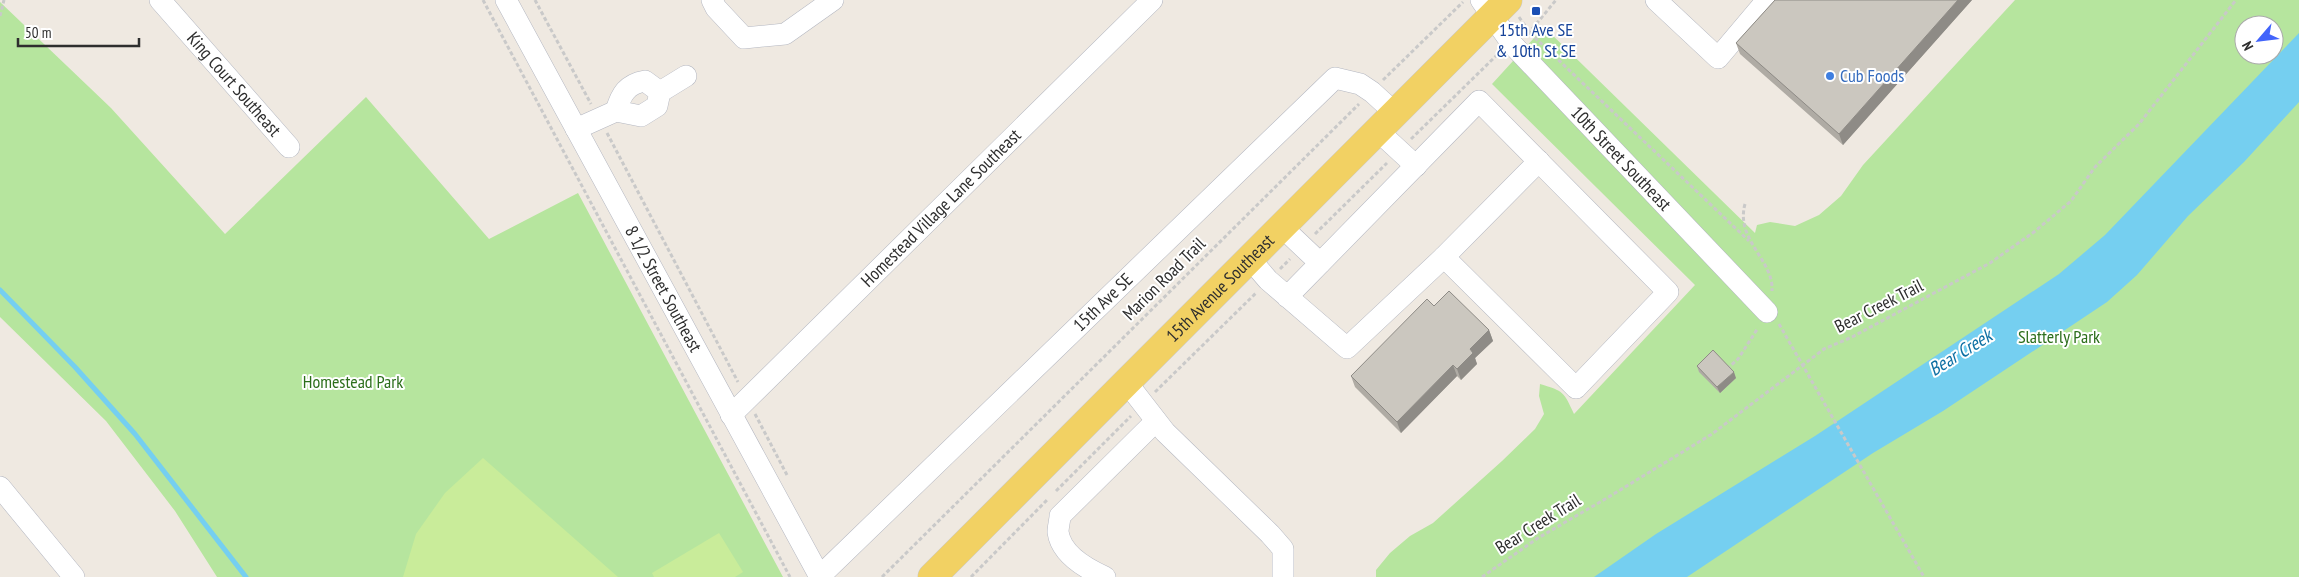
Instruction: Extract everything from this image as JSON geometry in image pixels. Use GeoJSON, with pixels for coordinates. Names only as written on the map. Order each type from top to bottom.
{"type":"FeatureCollection","features":[{"type":"Feature","properties":{"kind":"main road","name":"15th Avenue Southeast"},"geometry":{"type":"LineString","coordinates":[[932,577],[1386,122],[1494,6]]}},
{"type":"Feature","properties":{"kind":"street","name":"King Court Southeast"},"geometry":{"type":"LineString","coordinates":[[160,0],[289,147]]}},
{"type":"Feature","properties":{"kind":"street","name":"8 1/2 Street Southeast"},"geometry":{"type":"LineString","coordinates":[[506,0],[820,577]]}},
{"type":"Feature","properties":{"kind":"street"},"geometry":{"type":"LineString","coordinates":[[712,0],[716,8],[744,38],[786,34],[833,0]]}},
{"type":"Feature","properties":{"kind":"street","name":"Homestead Village Lane Southeast"},"geometry":{"type":"LineString","coordinates":[[731,416],[747,398],[1152,0]]}},
{"type":"Feature","properties":{"kind":"street"},"geometry":{"type":"LineString","coordinates":[[1656,0],[1718,58],[1767,0]]}},
{"type":"Feature","properties":{"kind":"street","name":"10th Street Southeast"},"geometry":{"type":"LineString","coordinates":[[1494,6],[1512,44],[1767,312]]}},
{"type":"Feature","properties":{"kind":"street"},"geometry":{"type":"LineString","coordinates":[[576,129],[607,115],[623,93],[634,83],[645,81],[660,92],[686,76]]}},
{"type":"Feature","properties":{"kind":"street","name":"15th Ave SE"},"geometry":{"type":"LineString","coordinates":[[820,577],[1335,78],[1360,84],[1372,92],[1400,151],[1416,166]]}},
{"type":"Feature","properties":{"kind":"street"},"geometry":{"type":"LineString","coordinates":[[1288,297],[1479,101],[1668,292],[1576,388],[1444,257]]}},
{"type":"Feature","properties":{"kind":"street"},"geometry":{"type":"LineString","coordinates":[[1250,259],[1268,280],[1347,348],[1444,257],[1539,161]]}},
{"type":"Feature","properties":{"kind":"street"},"geometry":{"type":"LineString","coordinates":[[1282,227],[1320,263]]}},
{"type":"Feature","properties":{"kind":"street"},"geometry":{"type":"LineString","coordinates":[[1127,383],[1149,413],[1284,549],[1283,577]]}},
{"type":"Feature","properties":{"kind":"street"},"geometry":{"type":"LineString","coordinates":[[1105,577],[1090,571],[1068,552],[1058,532],[1060,516],[1149,413]]}},
{"type":"Feature","properties":{"kind":"street"},"geometry":{"type":"LineString","coordinates":[[0,487],[74,577]]}},
{"type":"Feature","properties":{"kind":"path"},"geometry":{"type":"LineString","coordinates":[[0,16],[4,0]]}},
{"type":"Feature","properties":{"kind":"path"},"geometry":{"type":"LineString","coordinates":[[483,0],[790,577]]}},
{"type":"Feature","properties":{"kind":"path"},"geometry":{"type":"LineString","coordinates":[[535,0],[607,115],[747,398]]}},
{"type":"Feature","properties":{"kind":"path","name":"Marion Road Trail"},"geometry":{"type":"LineString","coordinates":[[882,577],[1465,0]]}},
{"type":"Feature","properties":{"kind":"path"},"geometry":{"type":"LineString","coordinates":[[971,577],[1149,413],[1268,280],[1493,58],[1530,33],[1556,0]]}},
{"type":"Feature","properties":{"kind":"path","name":"Bear Creek Trail"},"geometry":{"type":"LineString","coordinates":[[1482,577],[1538,538],[1608,498],[1712,434],[1824,349],[1852,337],[1990,263],[2034,232],[2071,201],[2095,167],[2139,124],[2236,0]]}},
{"type":"Feature","properties":{"kind":"path"},"geometry":{"type":"LineString","coordinates":[[1530,33],[1749,242],[1742,216],[1746,204]]}},
{"type":"Feature","properties":{"kind":"path"},"geometry":{"type":"LineString","coordinates":[[1727,369],[1738,359],[1767,312]]}},
{"type":"Feature","properties":{"kind":"path"},"geometry":{"type":"LineString","coordinates":[[1802,364],[1924,577]]}},
{"type":"Feature","properties":{"kind":"green space","name":"Slatterly Park"},"geometry":{"type":"Polygon","coordinates":[[[2015,0],[2299,0],[2299,577],[1376,577],[1376,570],[1390,553],[1410,536],[1433,523],[1535,429],[1544,414],[1539,396],[1540,384],[1562,393],[1574,414],[1695,285],[1492,84],[1544,27],[1755,233],[1757,225],[1770,222],[1795,226],[1819,215],[1841,196],[1863,165],[2015,0]]]}},
{"type":"Feature","properties":{"kind":"green space","name":"Homestead Park"},"geometry":{"type":"Polygon","coordinates":[[[0,2],[111,108],[225,234],[366,97],[489,239],[578,193],[783,577],[217,577],[175,511],[106,421],[0,317],[0,2]]]}},
{"type":"Feature","properties":{"kind":"green space"},"geometry":{"type":"Polygon","coordinates":[[[483,458],[618,577],[403,577],[416,534],[445,493],[483,458]]]}},
{"type":"Feature","properties":{"kind":"green space"},"geometry":{"type":"Polygon","coordinates":[[[719,533],[743,572],[735,577],[654,577],[652,573],[719,533]]]}},
{"type":"Feature","properties":{"kind":"water","name":"Bear Creek"},"geometry":{"type":"Polygon","coordinates":[[[2299,33],[2299,102],[2244,162],[2188,216],[2137,275],[2107,302],[1943,411],[1873,453],[1687,577],[1594,577],[1656,534],[1815,436],[2059,274],[2105,235],[2268,65],[2284,65],[2284,49],[2299,33]]]}},
{"type":"Feature","properties":{"kind":"building"},"geometry":{"type":"Polygon","coordinates":[[[1775,0],[1958,0],[1839,134],[1736,43],[1775,0]]]}},
{"type":"Feature","properties":{"kind":"building"},"geometry":{"type":"Polygon","coordinates":[[[1449,291],[1489,330],[1470,349],[1473,353],[1457,369],[1453,365],[1397,422],[1351,376],[1427,299],[1434,306],[1449,291]]]}},
{"type":"Feature","properties":{"kind":"building"},"geometry":{"type":"Polygon","coordinates":[[[1713,350],[1734,372],[1717,387],[1697,366],[1713,350]]]}},
{"type":"Feature","properties":{"kind":"waterway"},"geometry":{"type":"LineString","coordinates":[[0,290],[75,367],[135,434],[246,577]]}},
{"type":"Feature","properties":{"kind":"place","name":"15th Ave SE & 10th St SE"},"geometry":{"type":"Point","coordinates":[1536,11]}},
{"type":"Feature","properties":{"kind":"place","name":"Cub Foods"},"geometry":{"type":"Point","coordinates":[1830,76]}}]}
